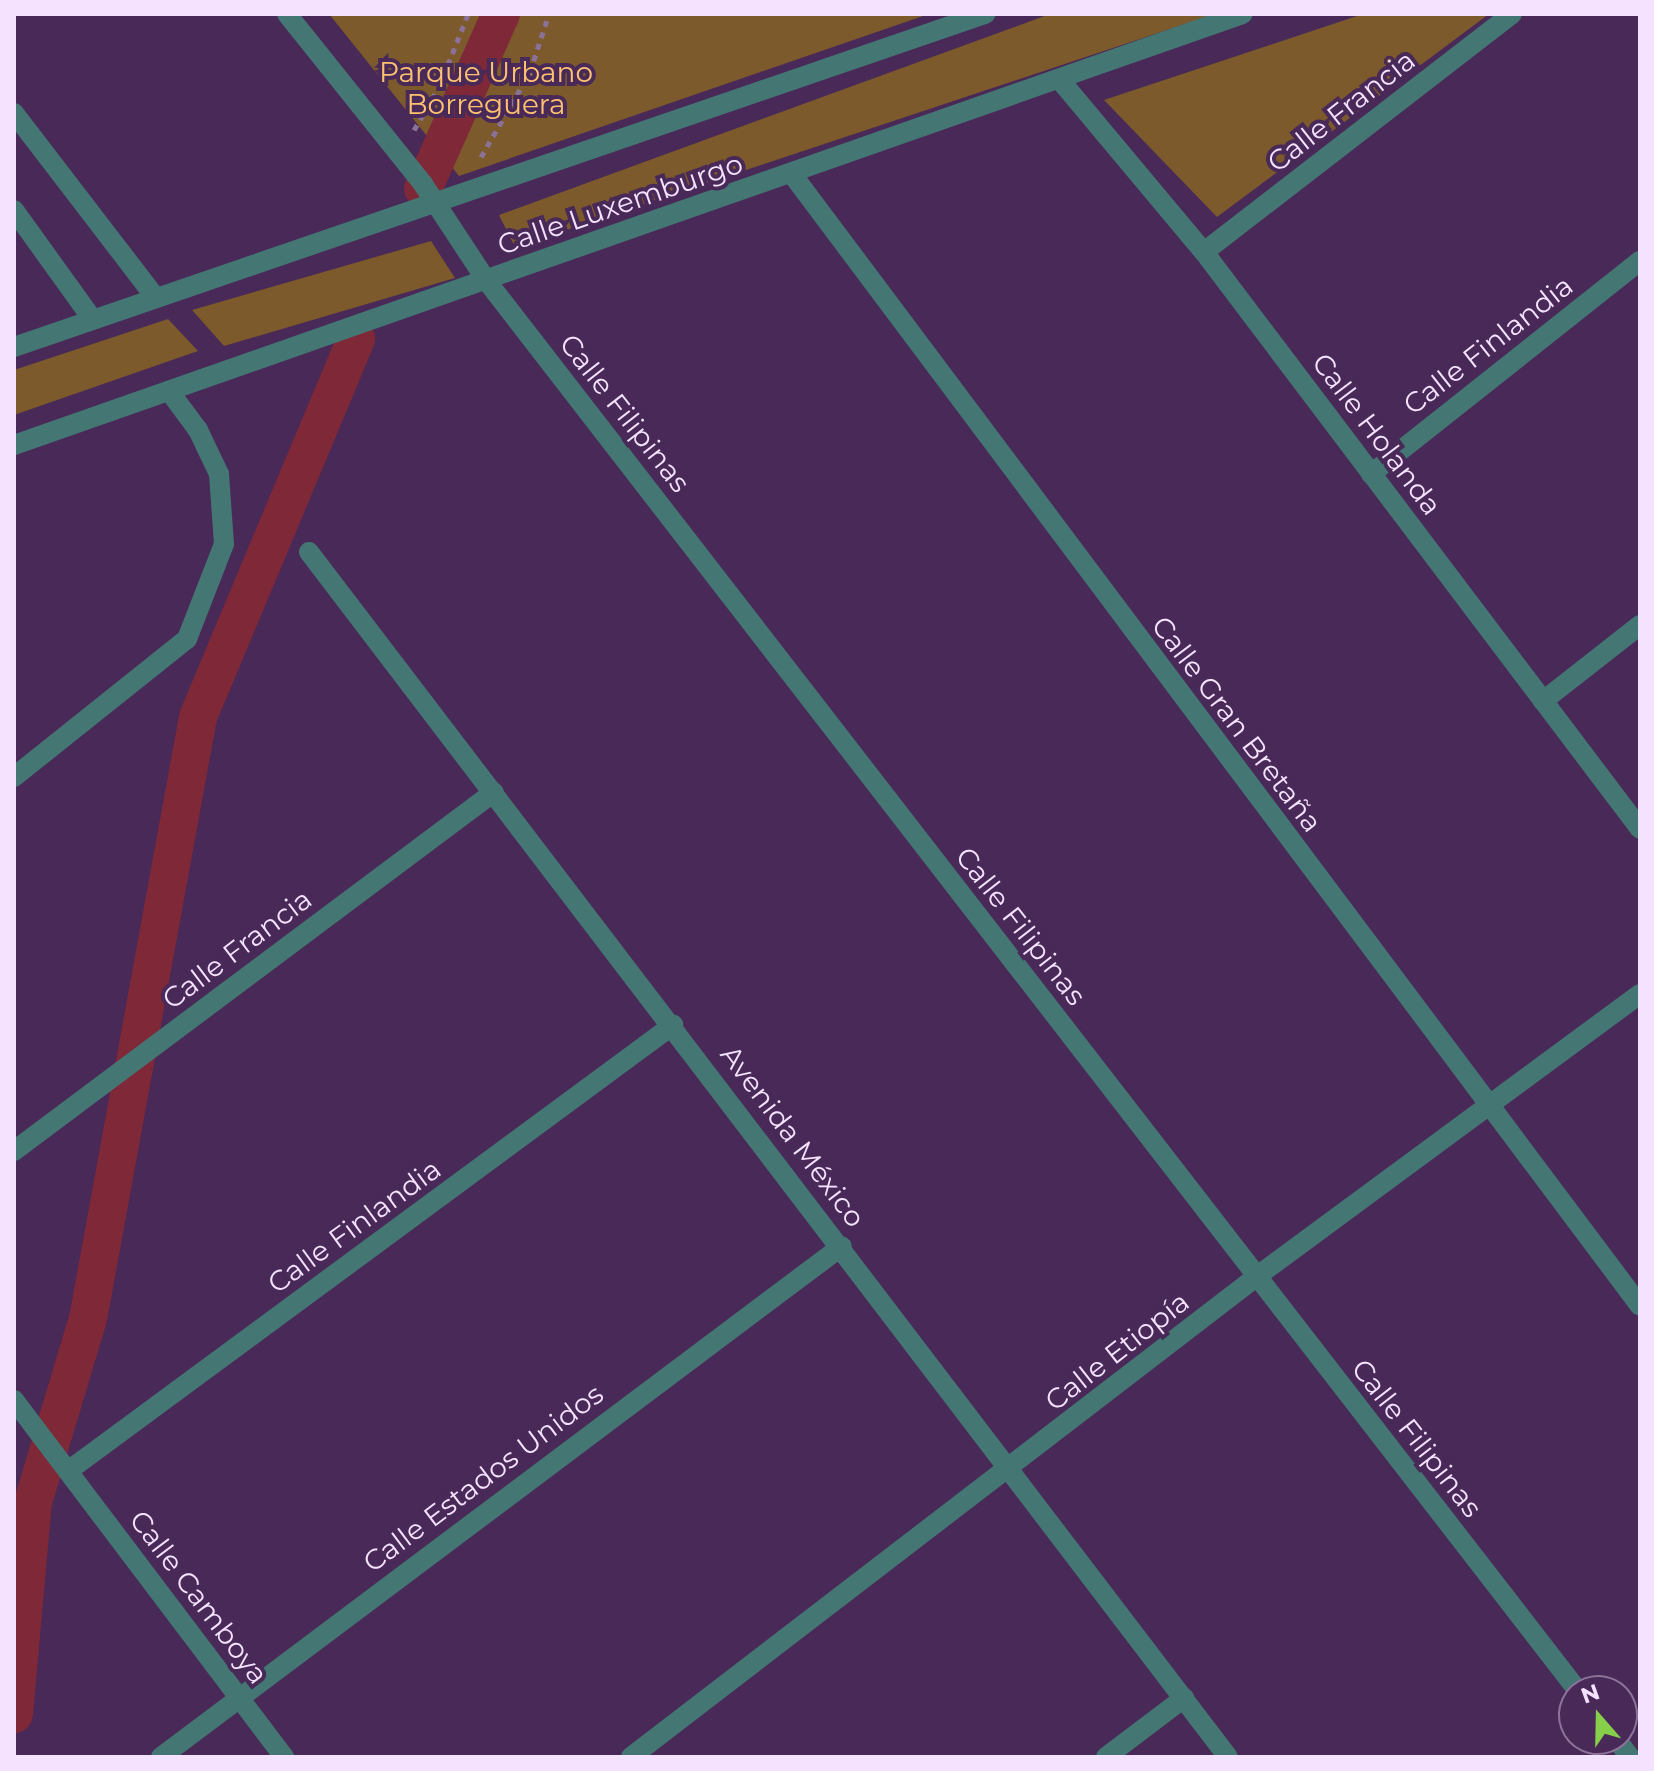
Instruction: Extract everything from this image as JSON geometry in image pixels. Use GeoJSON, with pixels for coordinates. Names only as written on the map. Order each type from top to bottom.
{"type":"FeatureCollection","features":[{"type":"Feature","properties":{"kind":"street","name":"Calle Filipinas"},"geometry":{"type":"LineString","coordinates":[[287,14],[431,196],[486,280],[1566,1675]]}},
{"type":"Feature","properties":{"kind":"street"},"geometry":{"type":"LineString","coordinates":[[14,347],[431,196],[985,14]]}},
{"type":"Feature","properties":{"kind":"street","name":"Calle Luxemburgo"},"geometry":{"type":"LineString","coordinates":[[14,445],[1243,14]]}},
{"type":"Feature","properties":{"kind":"street","name":"Calle Francia"},"geometry":{"type":"LineString","coordinates":[[1204,252],[1512,14]]}},
{"type":"Feature","properties":{"kind":"street","name":"Calle Holanda"},"geometry":{"type":"LineString","coordinates":[[1060,80],[1204,252],[1640,829]]}},
{"type":"Feature","properties":{"kind":"street"},"geometry":{"type":"LineString","coordinates":[[14,113],[155,297]]}},
{"type":"Feature","properties":{"kind":"street","name":"Calle Gran Bretaña"},"geometry":{"type":"LineString","coordinates":[[792,174],[1640,1306]]}},
{"type":"Feature","properties":{"kind":"street"},"geometry":{"type":"LineString","coordinates":[[14,210],[93,320]]}},
{"type":"Feature","properties":{"kind":"street","name":"Calle Finlandia"},"geometry":{"type":"LineString","coordinates":[[1371,474],[1640,261]]}},
{"type":"Feature","properties":{"kind":"street"},"geometry":{"type":"LineString","coordinates":[[14,777],[187,639],[224,544],[219,474],[198,430],[169,391]]}},
{"type":"Feature","properties":{"kind":"street","name":"Avenida México"},"geometry":{"type":"LineString","coordinates":[[309,552],[842,1246],[1228,1757]]}},
{"type":"Feature","properties":{"kind":"street"},"geometry":{"type":"LineString","coordinates":[[1543,701],[1640,625]]}},
{"type":"Feature","properties":{"kind":"street","name":"Calle Francia"},"geometry":{"type":"LineString","coordinates":[[14,1151],[494,792]]}},
{"type":"Feature","properties":{"kind":"street","name":"Calle Etiopía"},"geometry":{"type":"LineString","coordinates":[[631,1757],[1012,1469],[1256,1277],[1640,994]]}},
{"type":"Feature","properties":{"kind":"street","name":"Calle Finlandia"},"geometry":{"type":"LineString","coordinates":[[68,1471],[673,1025]]}},
{"type":"Feature","properties":{"kind":"street","name":"Calle Estados Unidos"},"geometry":{"type":"LineString","coordinates":[[161,1757],[238,1695],[842,1246]]}},
{"type":"Feature","properties":{"kind":"street","name":"Calle Camboya"},"geometry":{"type":"LineString","coordinates":[[14,1400],[284,1757]]}},
{"type":"Feature","properties":{"kind":"street"},"geometry":{"type":"LineString","coordinates":[[1106,1757],[1184,1698]]}},
{"type":"Feature","properties":{"kind":"path"},"geometry":{"type":"LineString","coordinates":[[413,131],[439,87],[468,14]]}},
{"type":"Feature","properties":{"kind":"path"},"geometry":{"type":"LineString","coordinates":[[481,158],[530,72],[549,14]]}},
{"type":"Feature","properties":{"kind":"green space","name":"Parque Urbano Borreguera"},"geometry":{"type":"Polygon","coordinates":[[[329,14],[929,14],[459,176],[329,14]]]}},
{"type":"Feature","properties":{"kind":"green space"},"geometry":{"type":"Polygon","coordinates":[[[1050,14],[1215,14],[515,247],[499,215],[1050,14]]]}},
{"type":"Feature","properties":{"kind":"green space"},"geometry":{"type":"Polygon","coordinates":[[[1363,14],[1489,14],[1217,217],[1104,100],[1363,14]]]}},
{"type":"Feature","properties":{"kind":"green space"},"geometry":{"type":"Polygon","coordinates":[[[431,241],[455,278],[224,346],[192,310],[431,241]]]}},
{"type":"Feature","properties":{"kind":"green space"},"geometry":{"type":"Polygon","coordinates":[[[168,319],[198,351],[14,415],[14,370],[168,319]]]}},
{"type":"Feature","properties":{"kind":"waterway"},"geometry":{"type":"LineString","coordinates":[[423,189],[501,14]]}},
{"type":"Feature","properties":{"kind":"waterway"},"geometry":{"type":"LineString","coordinates":[[14,1714],[33,1502],[88,1319],[198,717],[356,339]]}}]}
